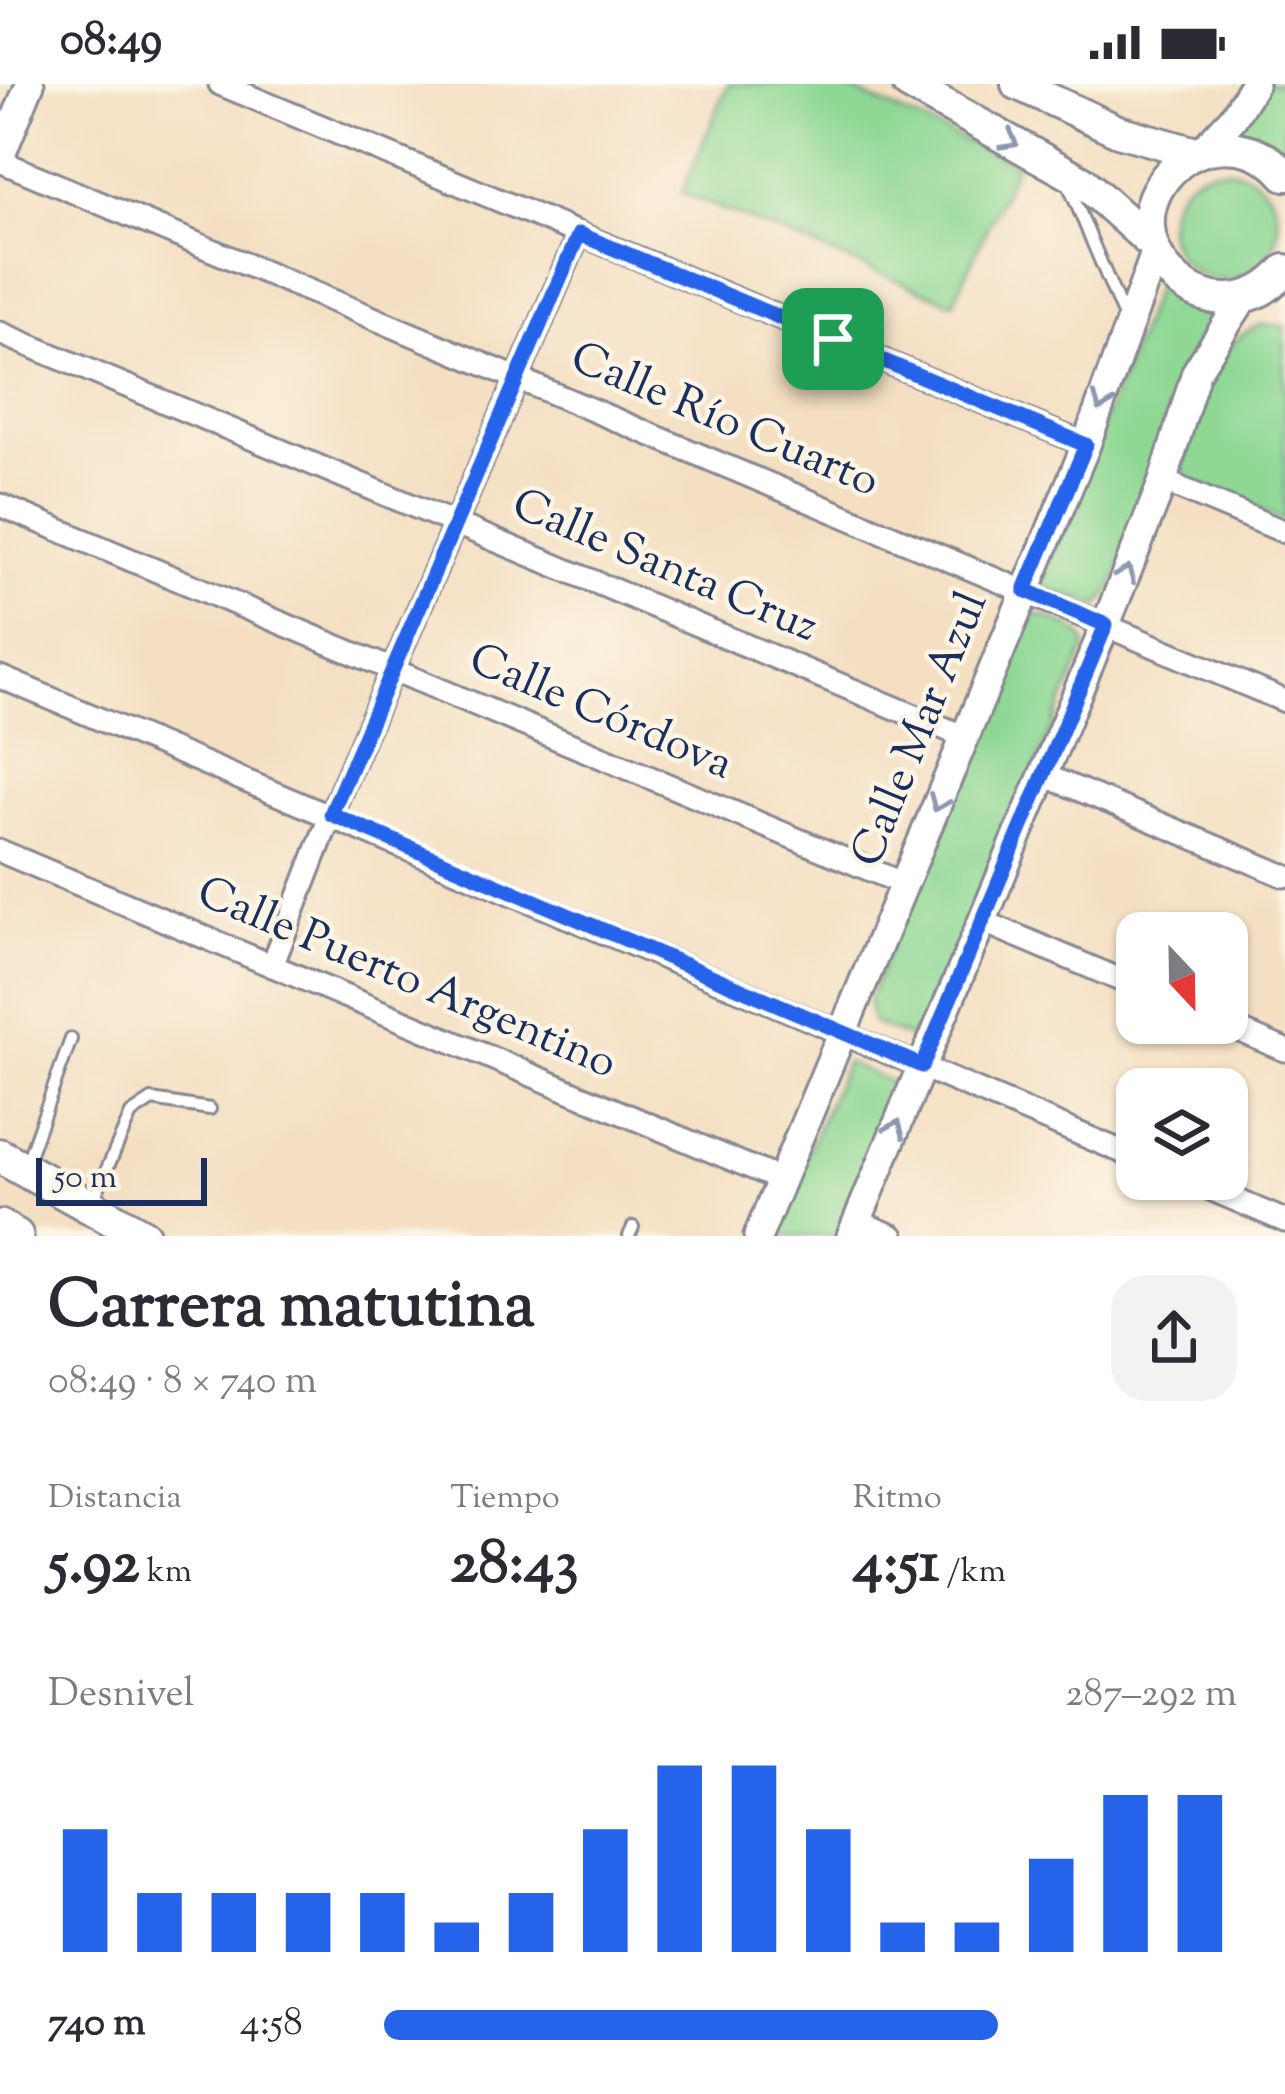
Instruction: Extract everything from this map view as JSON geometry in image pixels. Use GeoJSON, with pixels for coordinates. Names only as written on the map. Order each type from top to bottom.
{"type":"FeatureCollection","features":[{"type":"Feature","properties":{"kind":"main road"},"geometry":{"type":"LineString","coordinates":[[908,84],[1082,181],[1153,248],[1168,274],[1187,289],[1209,298],[1261,297],[1285,270]]}},
{"type":"Feature","properties":{"kind":"main road"},"geometry":{"type":"LineString","coordinates":[[1017,84],[1118,131],[1200,151],[1245,148],[1264,156],[1285,175]]}},
{"type":"Feature","properties":{"kind":"main road"},"geometry":{"type":"LineString","coordinates":[[1153,248],[1153,200],[1162,180],[1177,164],[1200,151]]}},
{"type":"Feature","properties":{"kind":"main road"},"geometry":{"type":"LineString","coordinates":[[12,1163],[143,1236]]}},
{"type":"Feature","properties":{"kind":"main road"},"geometry":{"type":"LineString","coordinates":[[0,1227],[16,1236]]}},
{"type":"Feature","properties":{"kind":"street"},"geometry":{"type":"LineString","coordinates":[[0,159],[30,84]]}},
{"type":"Feature","properties":{"kind":"street"},"geometry":{"type":"LineString","coordinates":[[220,84],[1086,445]]}},
{"type":"Feature","properties":{"kind":"street"},"geometry":{"type":"LineString","coordinates":[[1200,151],[1233,118],[1254,84]]}},
{"type":"Feature","properties":{"kind":"street","name":"Calle Río Cuarto"},"geometry":{"type":"LineString","coordinates":[[0,159],[1285,701]]}},
{"type":"Feature","properties":{"kind":"street"},"geometry":{"type":"LineString","coordinates":[[272,966],[331,814],[579,234]]}},
{"type":"Feature","properties":{"kind":"street","name":"Calle Mar Azul"},"geometry":{"type":"LineString","coordinates":[[758,1236],[1086,445],[1130,329],[1153,248]]}},
{"type":"Feature","properties":{"kind":"street"},"geometry":{"type":"LineString","coordinates":[[893,1236],[854,1228],[1106,625],[1163,481],[1196,372],[1261,297]]}},
{"type":"Feature","properties":{"kind":"street","name":"Calle Santa Cruz"},"geometry":{"type":"LineString","coordinates":[[0,333],[965,737]]}},
{"type":"Feature","properties":{"kind":"street"},"geometry":{"type":"LineString","coordinates":[[1163,481],[1285,532]]}},
{"type":"Feature","properties":{"kind":"street","name":"Calle Córdova"},"geometry":{"type":"LineString","coordinates":[[0,506],[904,884]]}},
{"type":"Feature","properties":{"kind":"street"},"geometry":{"type":"LineString","coordinates":[[0,677],[1116,1149]]}},
{"type":"Feature","properties":{"kind":"street"},"geometry":{"type":"LineString","coordinates":[[1044,775],[1285,876]]}},
{"type":"Feature","properties":{"kind":"street","name":"Calle Puerto Argentino"},"geometry":{"type":"LineString","coordinates":[[0,851],[781,1180]]}},
{"type":"Feature","properties":{"kind":"street"},"geometry":{"type":"LineString","coordinates":[[982,922],[1116,978]]}},
{"type":"Feature","properties":{"kind":"street"},"geometry":{"type":"LineString","coordinates":[[1248,1034],[1285,1050]]}},
{"type":"Feature","properties":{"kind":"street"},"geometry":{"type":"LineString","coordinates":[[1236,1200],[1285,1221]]}},
{"type":"Feature","properties":{"kind":"lane"},"geometry":{"type":"LineString","coordinates":[[1063,170],[1130,329]]}},
{"type":"Feature","properties":{"kind":"lane"},"geometry":{"type":"LineString","coordinates":[[12,1163],[71,1039]]}},
{"type":"Feature","properties":{"kind":"lane"},"geometry":{"type":"LineString","coordinates":[[91,1206],[131,1114],[152,1100],[210,1109]]}},
{"type":"Feature","properties":{"kind":"green space"},"geometry":{"type":"Polygon","coordinates":[[[728,84],[838,84],[1016,164],[953,303],[682,193],[728,84]]]}},
{"type":"Feature","properties":{"kind":"green space"},"geometry":{"type":"Polygon","coordinates":[[[1266,84],[1285,84],[1285,151],[1260,137],[1235,132],[1266,84]]]}},
{"type":"Feature","properties":{"kind":"green space"},"geometry":{"type":"Polygon","coordinates":[[[1223,169],[1244,173],[1262,185],[1274,203],[1278,224],[1274,245],[1262,263],[1244,275],[1223,279],[1202,275],[1184,263],[1172,245],[1168,224],[1172,203],[1184,185],[1202,173],[1223,169]]]}},
{"type":"Feature","properties":{"kind":"green space"},"geometry":{"type":"Polygon","coordinates":[[[1161,274],[1201,307],[1220,315],[1113,586],[1099,606],[1040,586],[1161,274]]]}},
{"type":"Feature","properties":{"kind":"green space"},"geometry":{"type":"Polygon","coordinates":[[[1263,324],[1285,326],[1285,521],[1183,477],[1187,432],[1202,387],[1227,349],[1263,324]]]}},
{"type":"Feature","properties":{"kind":"green space"},"geometry":{"type":"Polygon","coordinates":[[[1041,615],[1075,630],[1086,648],[924,1030],[912,1039],[873,1023],[868,1001],[1025,623],[1041,615]]]}},
{"type":"Feature","properties":{"kind":"green space"},"geometry":{"type":"Polygon","coordinates":[[[846,1062],[897,1085],[836,1236],[771,1236],[846,1062]]]}},
{"type":"Feature","properties":{"kind":"route"},"geometry":{"type":"LineString","coordinates":[[579,234],[833,339],[1086,445],[1025,590],[1106,625],[922,1066],[331,814],[579,234]]}}]}
